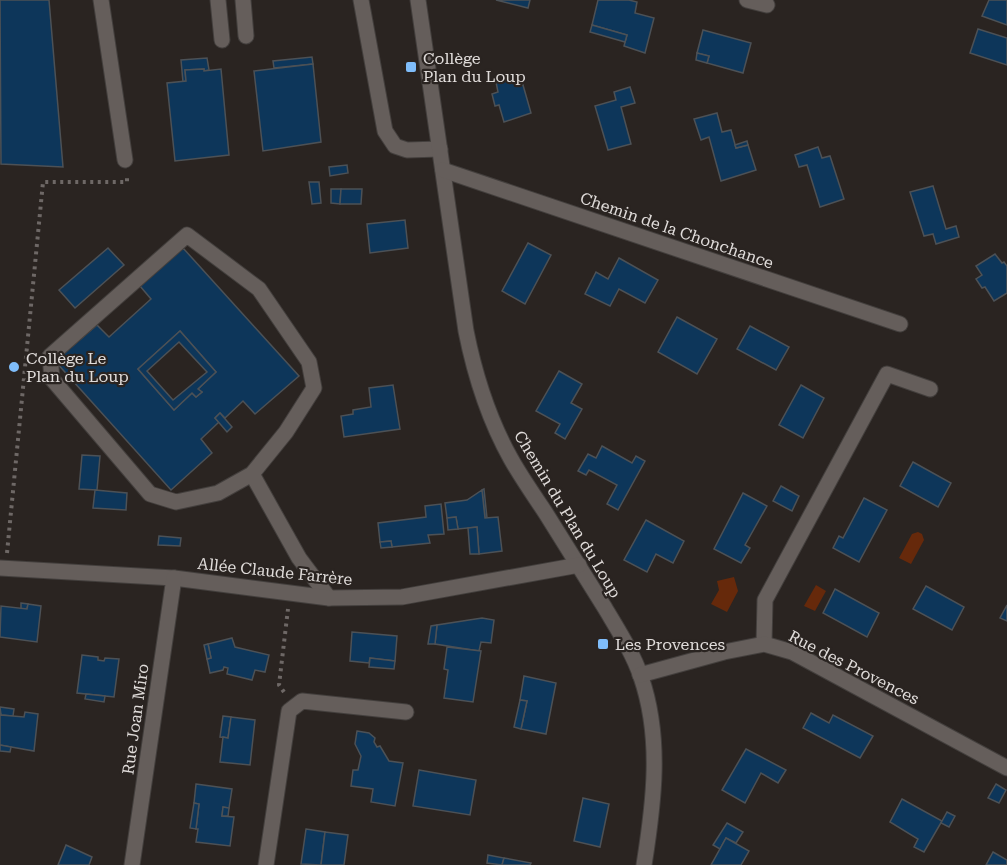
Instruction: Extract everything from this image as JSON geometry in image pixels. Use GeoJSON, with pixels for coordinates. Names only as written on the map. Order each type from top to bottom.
{"type":"FeatureCollection","features":[{"type":"Feature","properties":{"kind":"street"},"geometry":{"type":"LineString","coordinates":[[100,0],[125,160]]}},
{"type":"Feature","properties":{"kind":"street"},"geometry":{"type":"LineString","coordinates":[[218,0],[222,40]]}},
{"type":"Feature","properties":{"kind":"street"},"geometry":{"type":"LineString","coordinates":[[243,0],[246,36]]}},
{"type":"Feature","properties":{"kind":"street"},"geometry":{"type":"LineString","coordinates":[[361,0],[385,131],[395,146],[407,150],[440,149]]}},
{"type":"Feature","properties":{"kind":"street","name":"Chemin du Plan du Loup"},"geometry":{"type":"LineString","coordinates":[[418,0],[466,331],[474,372],[489,415],[511,459],[579,565],[619,632],[640,675],[649,710],[654,747],[654,786],[644,865]]}},
{"type":"Feature","properties":{"kind":"street"},"geometry":{"type":"LineString","coordinates":[[747,0],[767,5]]}},
{"type":"Feature","properties":{"kind":"street","name":"Chemin de la Chonchance"},"geometry":{"type":"LineString","coordinates":[[443,170],[900,324]]}},
{"type":"Feature","properties":{"kind":"street"},"geometry":{"type":"LineString","coordinates":[[188,235],[259,289],[309,362],[314,388],[286,432],[252,474],[218,493],[176,502],[150,494],[52,379],[50,356],[188,235]]}},
{"type":"Feature","properties":{"kind":"street"},"geometry":{"type":"LineString","coordinates":[[764,644],[765,600],[887,374],[930,389]]}},
{"type":"Feature","properties":{"kind":"street"},"geometry":{"type":"LineString","coordinates":[[252,474],[299,558],[329,598]]}},
{"type":"Feature","properties":{"kind":"street","name":"Allée Claude Farrère"},"geometry":{"type":"LineString","coordinates":[[2,568],[174,578],[329,598],[402,597],[579,565]]}},
{"type":"Feature","properties":{"kind":"street","name":"Rue Joan Miro"},"geometry":{"type":"LineString","coordinates":[[132,865],[174,578]]}},
{"type":"Feature","properties":{"kind":"street","name":"Rue des Provences"},"geometry":{"type":"LineString","coordinates":[[640,675],[724,652],[764,644],[792,652],[1007,768]]}},
{"type":"Feature","properties":{"kind":"street"},"geometry":{"type":"LineString","coordinates":[[266,865],[289,711],[302,701],[406,712]]}},
{"type":"Feature","properties":{"kind":"path"},"geometry":{"type":"LineString","coordinates":[[2,568],[43,182],[128,182],[125,160]]}},
{"type":"Feature","properties":{"kind":"path"},"geometry":{"type":"LineString","coordinates":[[290,593],[279,685],[295,706]]}},
{"type":"Feature","properties":{"kind":"shaded area"},"geometry":{"type":"Polygon","coordinates":[[[918,532],[922,534],[924,540],[911,564],[899,558],[912,534],[918,532]]]}},
{"type":"Feature","properties":{"kind":"shaded area"},"geometry":{"type":"Polygon","coordinates":[[[734,577],[738,591],[727,612],[711,604],[719,590],[717,581],[734,577]]]}},
{"type":"Feature","properties":{"kind":"shaded area"},"geometry":{"type":"Polygon","coordinates":[[[816,585],[826,591],[815,611],[804,606],[816,585]]]}},
{"type":"Feature","properties":{"kind":"building"},"geometry":{"type":"Polygon","coordinates":[[[0,0],[49,0],[63,167],[1,164],[0,0]]]}},
{"type":"Feature","properties":{"kind":"building"},"geometry":{"type":"Polygon","coordinates":[[[496,0],[530,0],[528,8],[496,0]]]}},
{"type":"Feature","properties":{"kind":"building"},"geometry":{"type":"Polygon","coordinates":[[[598,0],[637,2],[635,13],[654,18],[645,53],[624,46],[627,35],[592,25],[598,0]]]}},
{"type":"Feature","properties":{"kind":"building"},"geometry":{"type":"Polygon","coordinates":[[[989,0],[1007,0],[1007,25],[982,16],[989,0]]]}},
{"type":"Feature","properties":{"kind":"building"},"geometry":{"type":"Polygon","coordinates":[[[592,25],[627,35],[625,42],[590,32],[592,25]]]}},
{"type":"Feature","properties":{"kind":"building"},"geometry":{"type":"Polygon","coordinates":[[[978,29],[1007,38],[1007,65],[970,53],[978,29]]]}},
{"type":"Feature","properties":{"kind":"building"},"geometry":{"type":"Polygon","coordinates":[[[703,30],[751,43],[743,73],[707,63],[709,56],[697,53],[703,30]]]}},
{"type":"Feature","properties":{"kind":"building"},"geometry":{"type":"Polygon","coordinates":[[[697,53],[709,56],[707,63],[696,60],[697,53]]]}},
{"type":"Feature","properties":{"kind":"building"},"geometry":{"type":"Polygon","coordinates":[[[312,57],[313,64],[274,68],[273,61],[312,57]]]}},
{"type":"Feature","properties":{"kind":"building"},"geometry":{"type":"Polygon","coordinates":[[[207,58],[209,70],[185,70],[186,81],[183,82],[181,60],[207,58]]]}},
{"type":"Feature","properties":{"kind":"building"},"geometry":{"type":"Polygon","coordinates":[[[313,64],[321,142],[263,151],[254,71],[313,64]]]}},
{"type":"Feature","properties":{"kind":"building"},"geometry":{"type":"Polygon","coordinates":[[[204,69],[204,71],[221,69],[229,155],[175,161],[167,83],[186,81],[185,70],[204,69]]]}},
{"type":"Feature","properties":{"kind":"building"},"geometry":{"type":"Polygon","coordinates":[[[516,77],[519,86],[523,85],[531,113],[504,122],[499,105],[495,106],[492,94],[498,92],[496,82],[516,77]]]}},
{"type":"Feature","properties":{"kind":"building"},"geometry":{"type":"Polygon","coordinates":[[[630,87],[635,103],[621,107],[631,144],[608,150],[595,106],[616,100],[614,92],[630,87]]]}},
{"type":"Feature","properties":{"kind":"building"},"geometry":{"type":"Polygon","coordinates":[[[717,113],[722,132],[731,130],[736,148],[748,145],[756,170],[721,181],[709,137],[701,140],[694,119],[717,113]]]}},
{"type":"Feature","properties":{"kind":"building"},"geometry":{"type":"Polygon","coordinates":[[[747,141],[748,145],[736,148],[735,145],[747,141]]]}},
{"type":"Feature","properties":{"kind":"building"},"geometry":{"type":"Polygon","coordinates":[[[818,147],[822,158],[830,156],[844,199],[820,207],[807,165],[799,167],[795,155],[818,147]]]}},
{"type":"Feature","properties":{"kind":"building"},"geometry":{"type":"Polygon","coordinates":[[[347,165],[348,173],[330,176],[329,167],[347,165]]]}},
{"type":"Feature","properties":{"kind":"building"},"geometry":{"type":"Polygon","coordinates":[[[309,182],[319,182],[321,203],[312,204],[309,182]]]}},
{"type":"Feature","properties":{"kind":"building"},"geometry":{"type":"Polygon","coordinates":[[[933,186],[946,229],[956,226],[959,237],[936,244],[933,234],[924,236],[910,192],[933,186]]]}},
{"type":"Feature","properties":{"kind":"building"},"geometry":{"type":"Polygon","coordinates":[[[331,189],[341,189],[340,204],[331,203],[331,189]]]}},
{"type":"Feature","properties":{"kind":"building"},"geometry":{"type":"Polygon","coordinates":[[[341,189],[362,189],[361,204],[340,204],[341,189]]]}},
{"type":"Feature","properties":{"kind":"building"},"geometry":{"type":"Polygon","coordinates":[[[405,220],[408,248],[370,253],[367,224],[405,220]]]}},
{"type":"Feature","properties":{"kind":"building"},"geometry":{"type":"Polygon","coordinates":[[[528,243],[551,255],[525,304],[502,291],[528,243]]]}},
{"type":"Feature","properties":{"kind":"building"},"geometry":{"type":"Polygon","coordinates":[[[108,248],[124,265],[75,308],[59,290],[108,248]]]}},
{"type":"Feature","properties":{"kind":"building"},"geometry":{"type":"Polygon","coordinates":[[[183,248],[299,376],[255,414],[243,401],[225,418],[220,413],[215,418],[219,422],[201,439],[212,453],[171,490],[55,361],[97,325],[109,337],[151,299],[140,286],[183,248]],[[180,331],[138,369],[174,410],[192,393],[196,397],[202,392],[198,389],[216,372],[180,331]]]}},
{"type":"Feature","properties":{"kind":"building"},"geometry":{"type":"Polygon","coordinates":[[[995,254],[1007,266],[1007,293],[994,301],[985,287],[982,288],[976,279],[982,275],[976,266],[995,254]]]}},
{"type":"Feature","properties":{"kind":"building"},"geometry":{"type":"Polygon","coordinates":[[[619,258],[658,280],[645,303],[619,289],[610,306],[585,294],[596,272],[608,279],[619,258]]]}},
{"type":"Feature","properties":{"kind":"building"},"geometry":{"type":"Polygon","coordinates":[[[677,317],[717,339],[697,374],[658,352],[677,317]]]}},
{"type":"Feature","properties":{"kind":"building"},"geometry":{"type":"Polygon","coordinates":[[[750,326],[789,347],[776,370],[737,349],[750,326]]]}},
{"type":"Feature","properties":{"kind":"building"},"geometry":{"type":"Polygon","coordinates":[[[180,331],[216,372],[198,389],[202,392],[196,397],[192,393],[174,410],[138,369],[180,331]],[[179,342],[147,371],[173,400],[207,372],[179,342]]]}},
{"type":"Feature","properties":{"kind":"building"},"geometry":{"type":"Polygon","coordinates":[[[559,371],[582,384],[571,403],[582,409],[565,439],[555,433],[560,424],[536,411],[559,371]]]}},
{"type":"Feature","properties":{"kind":"building"},"geometry":{"type":"Polygon","coordinates":[[[393,385],[400,429],[344,437],[341,416],[353,414],[353,410],[371,407],[369,388],[393,385]]]}},
{"type":"Feature","properties":{"kind":"building"},"geometry":{"type":"Polygon","coordinates":[[[801,385],[824,398],[803,438],[779,425],[801,385]]]}},
{"type":"Feature","properties":{"kind":"building"},"geometry":{"type":"Polygon","coordinates":[[[220,413],[232,427],[227,432],[215,418],[220,413]]]}},
{"type":"Feature","properties":{"kind":"building"},"geometry":{"type":"Polygon","coordinates":[[[602,446],[632,463],[636,456],[645,461],[618,510],[607,504],[617,485],[589,470],[586,475],[578,471],[588,454],[596,458],[602,446]]]}},
{"type":"Feature","properties":{"kind":"building"},"geometry":{"type":"Polygon","coordinates":[[[82,455],[100,456],[97,490],[79,489],[82,455]]]}},
{"type":"Feature","properties":{"kind":"building"},"geometry":{"type":"Polygon","coordinates":[[[913,462],[951,483],[938,507],[900,486],[913,462]]]}},
{"type":"Feature","properties":{"kind":"building"},"geometry":{"type":"Polygon","coordinates":[[[781,486],[799,496],[792,511],[773,501],[781,486]]]}},
{"type":"Feature","properties":{"kind":"building"},"geometry":{"type":"Polygon","coordinates":[[[484,489],[487,518],[485,518],[482,490],[484,489]]]}},
{"type":"Feature","properties":{"kind":"building"},"geometry":{"type":"Polygon","coordinates":[[[95,490],[127,493],[126,510],[93,508],[95,490]]]}},
{"type":"Feature","properties":{"kind":"building"},"geometry":{"type":"Polygon","coordinates":[[[482,490],[485,518],[498,517],[502,551],[479,554],[477,527],[458,529],[456,517],[447,518],[445,503],[467,500],[482,490]]]}},
{"type":"Feature","properties":{"kind":"building"},"geometry":{"type":"Polygon","coordinates":[[[743,493],[767,506],[745,545],[750,548],[741,563],[714,549],[743,493]]]}},
{"type":"Feature","properties":{"kind":"building"},"geometry":{"type":"Polygon","coordinates":[[[864,498],[887,510],[859,562],[833,548],[839,536],[843,538],[864,498]]]}},
{"type":"Feature","properties":{"kind":"building"},"geometry":{"type":"Polygon","coordinates":[[[441,504],[444,534],[428,535],[430,543],[392,547],[391,541],[380,542],[378,523],[426,517],[425,506],[441,504]]]}},
{"type":"Feature","properties":{"kind":"building"},"geometry":{"type":"Polygon","coordinates":[[[456,517],[458,529],[448,530],[447,518],[456,517]]]}},
{"type":"Feature","properties":{"kind":"building"},"geometry":{"type":"Polygon","coordinates":[[[646,520],[684,541],[673,563],[656,554],[647,572],[624,560],[646,520]]]}},
{"type":"Feature","properties":{"kind":"building"},"geometry":{"type":"Polygon","coordinates":[[[477,527],[479,554],[470,554],[468,528],[477,527]]]}},
{"type":"Feature","properties":{"kind":"building"},"geometry":{"type":"Polygon","coordinates":[[[159,536],[181,538],[180,546],[158,545],[159,536]]]}},
{"type":"Feature","properties":{"kind":"building"},"geometry":{"type":"Polygon","coordinates":[[[391,541],[392,547],[381,548],[380,542],[391,541]]]}},
{"type":"Feature","properties":{"kind":"building"},"geometry":{"type":"Polygon","coordinates":[[[926,586],[964,607],[952,630],[913,609],[926,586]]]}},
{"type":"Feature","properties":{"kind":"building"},"geometry":{"type":"Polygon","coordinates":[[[835,589],[879,613],[867,637],[823,613],[835,589]]]}},
{"type":"Feature","properties":{"kind":"building"},"geometry":{"type":"Polygon","coordinates":[[[21,603],[28,604],[27,609],[21,609],[21,603]]]}},
{"type":"Feature","properties":{"kind":"building"},"geometry":{"type":"Polygon","coordinates":[[[28,604],[41,606],[37,642],[0,637],[1,606],[27,609],[28,604]]]}},
{"type":"Feature","properties":{"kind":"building"},"geometry":{"type":"Polygon","coordinates":[[[1007,605],[1007,621],[1000,618],[1007,605]]]}},
{"type":"Feature","properties":{"kind":"building"},"geometry":{"type":"Polygon","coordinates":[[[482,618],[494,620],[491,643],[481,642],[479,651],[435,644],[437,625],[482,618]]]}},
{"type":"Feature","properties":{"kind":"building"},"geometry":{"type":"Polygon","coordinates":[[[437,625],[435,644],[428,644],[431,626],[437,625]]]}},
{"type":"Feature","properties":{"kind":"building"},"geometry":{"type":"Polygon","coordinates":[[[352,632],[397,636],[395,661],[370,658],[369,663],[350,661],[352,632]]]}},
{"type":"Feature","properties":{"kind":"building"},"geometry":{"type":"Polygon","coordinates":[[[232,638],[235,647],[269,655],[265,672],[255,670],[252,680],[227,674],[228,668],[224,667],[223,670],[210,673],[207,659],[211,658],[208,644],[232,638]]]}},
{"type":"Feature","properties":{"kind":"building"},"geometry":{"type":"Polygon","coordinates":[[[208,644],[211,658],[207,659],[204,645],[208,644]]]}},
{"type":"Feature","properties":{"kind":"building"},"geometry":{"type":"Polygon","coordinates":[[[447,647],[481,651],[473,702],[444,698],[448,670],[444,669],[447,647]]]}},
{"type":"Feature","properties":{"kind":"building"},"geometry":{"type":"Polygon","coordinates":[[[82,655],[98,657],[98,660],[104,661],[105,658],[119,659],[114,697],[77,693],[82,655]]]}},
{"type":"Feature","properties":{"kind":"building"},"geometry":{"type":"Polygon","coordinates":[[[370,658],[395,661],[394,669],[369,667],[370,658]]]}},
{"type":"Feature","properties":{"kind":"building"},"geometry":{"type":"Polygon","coordinates":[[[524,676],[556,683],[546,734],[521,729],[527,701],[520,700],[524,676]]]}},
{"type":"Feature","properties":{"kind":"building"},"geometry":{"type":"Polygon","coordinates":[[[86,694],[105,696],[104,702],[85,699],[86,694]]]}},
{"type":"Feature","properties":{"kind":"building"},"geometry":{"type":"Polygon","coordinates":[[[520,700],[527,701],[521,729],[514,727],[520,700]]]}},
{"type":"Feature","properties":{"kind":"building"},"geometry":{"type":"Polygon","coordinates":[[[0,707],[14,709],[13,716],[1,715],[0,707]]]}},
{"type":"Feature","properties":{"kind":"building"},"geometry":{"type":"Polygon","coordinates":[[[0,712],[1,715],[24,717],[25,712],[38,714],[34,751],[0,745],[0,712]]]}},
{"type":"Feature","properties":{"kind":"building"},"geometry":{"type":"Polygon","coordinates":[[[811,713],[829,723],[833,715],[873,736],[860,758],[803,728],[811,713]]]}},
{"type":"Feature","properties":{"kind":"building"},"geometry":{"type":"Polygon","coordinates":[[[223,716],[231,717],[228,738],[220,737],[223,716]]]}},
{"type":"Feature","properties":{"kind":"building"},"geometry":{"type":"Polygon","coordinates":[[[231,717],[255,720],[250,765],[220,762],[223,737],[228,738],[231,717]]]}},
{"type":"Feature","properties":{"kind":"building"},"geometry":{"type":"Polygon","coordinates":[[[357,731],[369,733],[375,738],[374,742],[377,747],[380,746],[389,761],[403,763],[395,806],[371,802],[373,789],[351,786],[353,770],[358,770],[361,756],[355,744],[357,731]]]}},
{"type":"Feature","properties":{"kind":"building"},"geometry":{"type":"Polygon","coordinates":[[[0,745],[11,747],[10,752],[0,751],[0,745]]]}},
{"type":"Feature","properties":{"kind":"building"},"geometry":{"type":"Polygon","coordinates":[[[746,749],[786,770],[778,783],[761,773],[745,803],[722,790],[746,749]]]}},
{"type":"Feature","properties":{"kind":"building"},"geometry":{"type":"Polygon","coordinates":[[[419,770],[476,780],[470,815],[413,806],[419,770]]]}},
{"type":"Feature","properties":{"kind":"building"},"geometry":{"type":"Polygon","coordinates":[[[196,784],[232,789],[229,808],[223,807],[222,816],[234,817],[230,846],[196,842],[199,804],[194,803],[196,784]]]}},
{"type":"Feature","properties":{"kind":"building"},"geometry":{"type":"Polygon","coordinates":[[[996,784],[1006,790],[999,803],[988,798],[996,784]]]}},
{"type":"Feature","properties":{"kind":"building"},"geometry":{"type":"Polygon","coordinates":[[[583,798],[609,804],[600,847],[574,841],[583,798]]]}},
{"type":"Feature","properties":{"kind":"building"},"geometry":{"type":"Polygon","coordinates":[[[902,799],[942,821],[924,852],[914,847],[918,839],[890,822],[902,799]]]}},
{"type":"Feature","properties":{"kind":"building"},"geometry":{"type":"Polygon","coordinates":[[[194,803],[199,804],[196,829],[190,828],[194,803]]]}},
{"type":"Feature","properties":{"kind":"building"},"geometry":{"type":"Polygon","coordinates":[[[223,807],[229,808],[228,816],[222,816],[223,807]]]}},
{"type":"Feature","properties":{"kind":"building"},"geometry":{"type":"Polygon","coordinates":[[[947,812],[955,816],[949,827],[941,823],[947,812]]]}},
{"type":"Feature","properties":{"kind":"building"},"geometry":{"type":"Polygon","coordinates":[[[727,823],[743,832],[736,843],[726,838],[720,849],[713,845],[727,823]]]}},
{"type":"Feature","properties":{"kind":"building"},"geometry":{"type":"Polygon","coordinates":[[[306,829],[325,832],[321,865],[301,864],[306,829]]]}},
{"type":"Feature","properties":{"kind":"building"},"geometry":{"type":"Polygon","coordinates":[[[325,832],[348,835],[344,865],[321,865],[325,832]]]}},
{"type":"Feature","properties":{"kind":"building"},"geometry":{"type":"Polygon","coordinates":[[[726,838],[749,851],[741,865],[711,865],[726,838]]]}},
{"type":"Feature","properties":{"kind":"building"},"geometry":{"type":"Polygon","coordinates":[[[66,845],[92,857],[89,865],[58,865],[66,845]]]}},
{"type":"Feature","properties":{"kind":"building"},"geometry":{"type":"Polygon","coordinates":[[[993,852],[1007,860],[1007,865],[986,865],[993,852]]]}},
{"type":"Feature","properties":{"kind":"building"},"geometry":{"type":"Polygon","coordinates":[[[488,855],[504,858],[502,865],[487,863],[488,855]]]}},
{"type":"Feature","properties":{"kind":"building"},"geometry":{"type":"Polygon","coordinates":[[[504,858],[531,863],[530,865],[502,865],[504,858]]]}},
{"type":"Feature","properties":{"kind":"place","name":"Collège Plan du Loup"},"geometry":{"type":"Point","coordinates":[411,67]}},
{"type":"Feature","properties":{"kind":"place","name":"Collège Le Plan du Loup"},"geometry":{"type":"Point","coordinates":[14,367]}},
{"type":"Feature","properties":{"kind":"place","name":"Les Provences"},"geometry":{"type":"Point","coordinates":[603,644]}}]}
